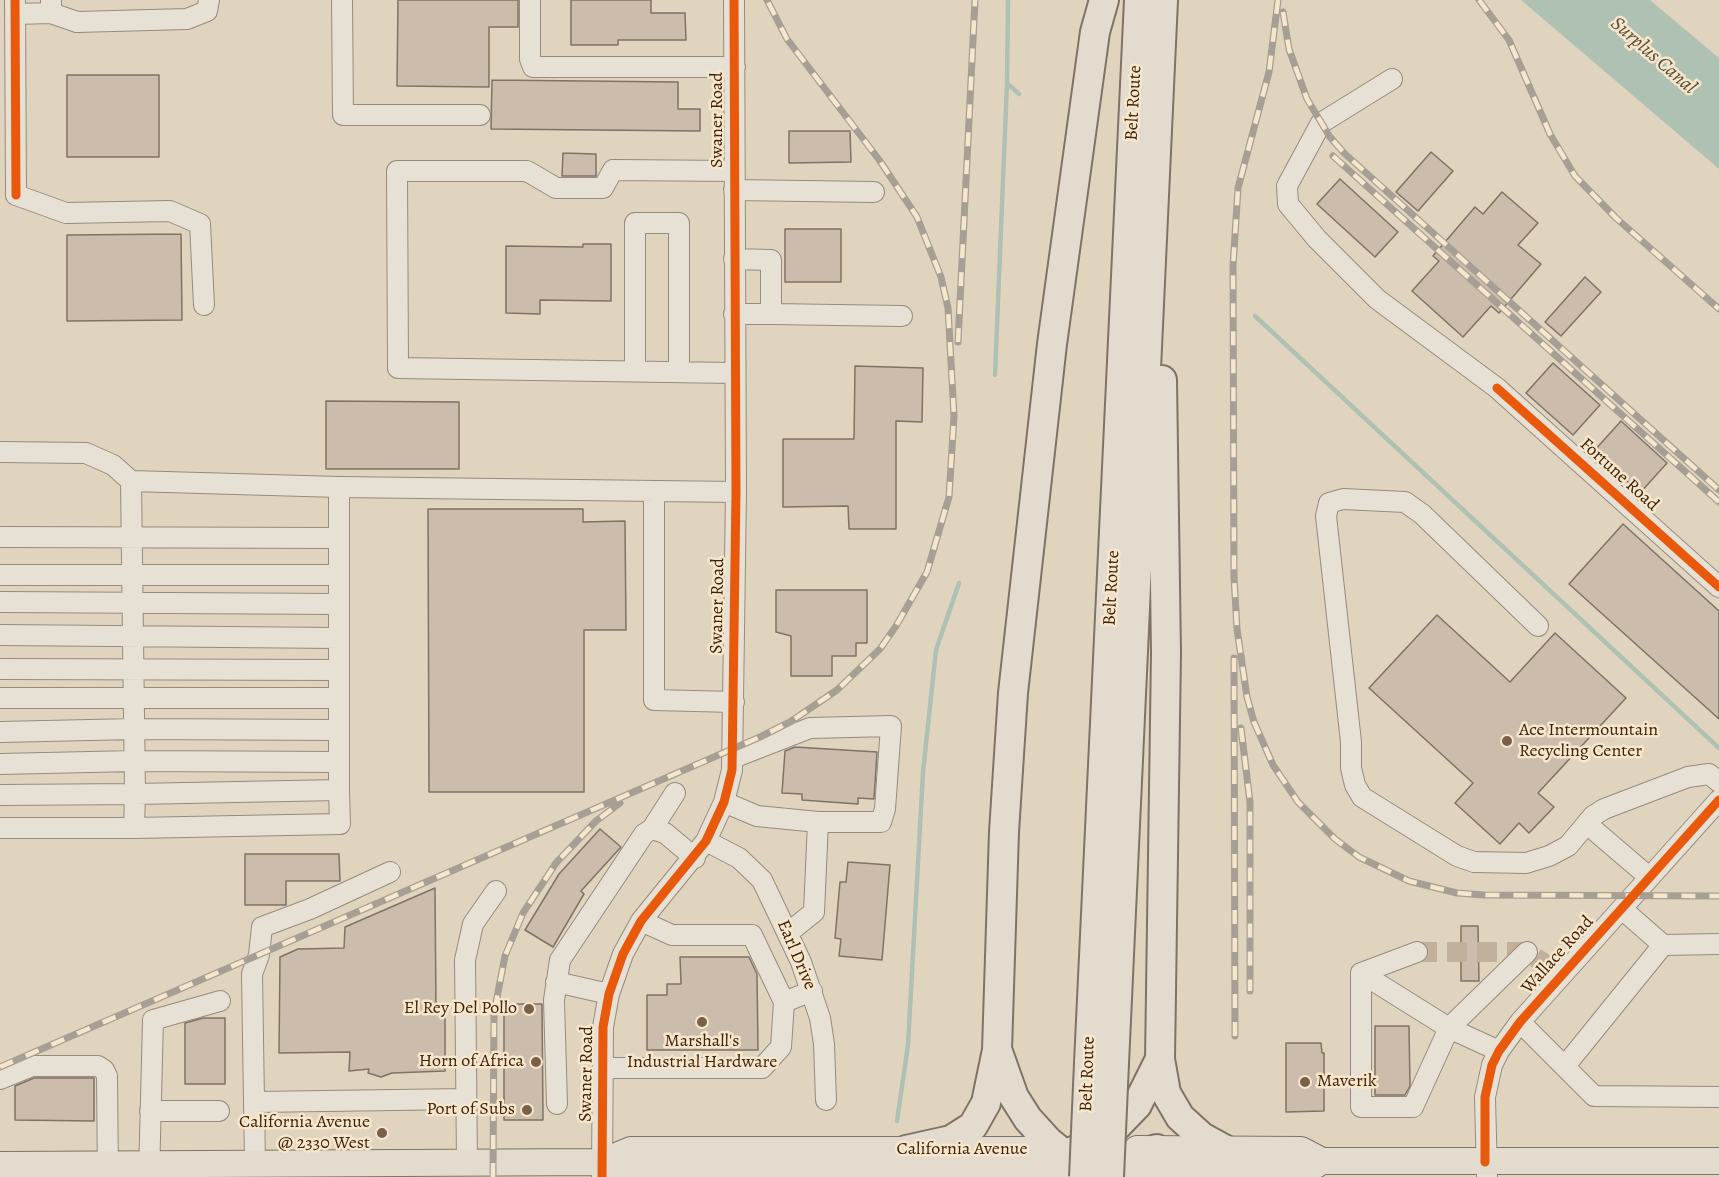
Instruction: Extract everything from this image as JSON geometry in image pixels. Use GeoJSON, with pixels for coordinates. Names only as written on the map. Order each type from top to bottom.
{"type":"FeatureCollection","features":[{"type":"Feature","properties":{"kind":"highway"},"geometry":{"type":"LineString","coordinates":[[911,1167],[973,1126],[986,1103],[998,1050],[1004,832],[1013,693],[1054,333],[1092,54],[1104,0]]}},
{"type":"Feature","properties":{"kind":"highway","name":"Belt Route"},"geometry":{"type":"LineString","coordinates":[[1101,1063],[1139,0]]}},
{"type":"Feature","properties":{"kind":"highway","name":"Belt Route"},"geometry":{"type":"LineString","coordinates":[[1076,1166],[1101,1063],[1152,223],[1163,0]]}},
{"type":"Feature","properties":{"kind":"highway"},"geometry":{"type":"LineString","coordinates":[[1152,223],[1161,326],[1165,518],[1166,653],[1160,1059],[1166,1093],[1180,1117],[1202,1137],[1224,1149]]}},
{"type":"Feature","properties":{"kind":"highway"},"geometry":{"type":"LineString","coordinates":[[998,1050],[1007,1084],[1020,1107],[1039,1131],[1076,1166]]}},
{"type":"Feature","properties":{"kind":"highway"},"geometry":{"type":"LineString","coordinates":[[1076,1166],[1127,1118],[1145,1092],[1160,1059]]}},
{"type":"Feature","properties":{"kind":"highway"},"geometry":{"type":"LineString","coordinates":[[986,1175],[1076,1166],[1157,1149]]}},
{"type":"Feature","properties":{"kind":"main road","name":"California Avenue"},"geometry":{"type":"LineString","coordinates":[[1157,1149],[1301,1150],[1322,1161],[1486,1169],[1605,1169],[1719,1161]]}},
{"type":"Feature","properties":{"kind":"main road","name":"California Avenue"},"geometry":{"type":"LineString","coordinates":[[0,1165],[148,1171],[255,1164],[300,1170],[467,1163],[602,1170],[631,1150],[911,1167],[986,1175]]}},
{"type":"Feature","properties":{"kind":"main road","name":"California Avenue"},"geometry":{"type":"LineString","coordinates":[[911,1167],[1076,1166],[1235,1175],[1301,1174],[1322,1161]]}},
{"type":"Feature","properties":{"kind":"street"},"geometry":{"type":"LineString","coordinates":[[204,304],[200,224],[170,212],[66,213],[16,195],[15,7],[51,7],[77,22],[187,19],[207,11],[209,0]]}},
{"type":"Feature","properties":{"kind":"street"},"geometry":{"type":"LineString","coordinates":[[342,0],[343,116],[480,115]]}},
{"type":"Feature","properties":{"kind":"street"},"geometry":{"type":"LineString","coordinates":[[530,0],[530,60],[533,67],[735,67]]}},
{"type":"Feature","properties":{"kind":"street","name":"Swaner Road"},"geometry":{"type":"LineString","coordinates":[[602,1170],[603,1027],[609,994],[623,954],[641,921],[695,858],[706,841],[724,802],[733,758],[736,492],[734,0]]}},
{"type":"Feature","properties":{"kind":"street","name":"Fortune Road"},"geometry":{"type":"LineString","coordinates":[[1392,79],[1321,123],[1287,186],[1288,204],[1317,239],[1377,299],[1497,388],[1719,587]]}},
{"type":"Feature","properties":{"kind":"street"},"geometry":{"type":"LineString","coordinates":[[734,373],[398,368],[397,171],[527,171],[556,188],[603,188],[613,171],[874,192]]}},
{"type":"Feature","properties":{"kind":"street"},"geometry":{"type":"LineString","coordinates":[[635,370],[635,223],[680,223],[680,372]]}},
{"type":"Feature","properties":{"kind":"street"},"geometry":{"type":"LineString","coordinates":[[734,260],[771,260],[771,314]]}},
{"type":"Feature","properties":{"kind":"street"},"geometry":{"type":"LineString","coordinates":[[734,314],[902,316]]}},
{"type":"Feature","properties":{"kind":"street"},"geometry":{"type":"LineString","coordinates":[[0,452],[86,453],[113,465],[131,482],[736,492]]}},
{"type":"Feature","properties":{"kind":"street"},"geometry":{"type":"LineString","coordinates":[[131,482],[135,729],[134,828]]}},
{"type":"Feature","properties":{"kind":"street"},"geometry":{"type":"LineString","coordinates":[[0,828],[340,824],[339,487]]}},
{"type":"Feature","properties":{"kind":"street"},"geometry":{"type":"LineString","coordinates":[[654,491],[654,700],[734,702]]}},
{"type":"Feature","properties":{"kind":"street"},"geometry":{"type":"LineString","coordinates":[[1538,626],[1422,514],[1405,502],[1342,499],[1329,503],[1326,516],[1351,742],[1351,768],[1354,785],[1362,796],[1457,856],[1474,862],[1526,863],[1549,856],[1568,846],[1604,809],[1688,777],[1709,774],[1719,782]]}},
{"type":"Feature","properties":{"kind":"street"},"geometry":{"type":"LineString","coordinates":[[0,537],[339,538]]}},
{"type":"Feature","properties":{"kind":"street"},"geometry":{"type":"LineString","coordinates":[[0,575],[339,576]]}},
{"type":"Feature","properties":{"kind":"street"},"geometry":{"type":"LineString","coordinates":[[0,602],[339,604]]}},
{"type":"Feature","properties":{"kind":"street"},"geometry":{"type":"LineString","coordinates":[[0,635],[339,638]]}},
{"type":"Feature","properties":{"kind":"street"},"geometry":{"type":"LineString","coordinates":[[0,669],[339,670]]}},
{"type":"Feature","properties":{"kind":"street"},"geometry":{"type":"LineString","coordinates":[[0,698],[339,698]]}},
{"type":"Feature","properties":{"kind":"street"},"geometry":{"type":"LineString","coordinates":[[724,802],[757,816],[818,822],[881,822],[885,809],[891,726],[810,728],[733,758]]}},
{"type":"Feature","properties":{"kind":"street"},"geometry":{"type":"LineString","coordinates":[[0,732],[135,729],[339,730]]}},
{"type":"Feature","properties":{"kind":"street"},"geometry":{"type":"LineString","coordinates":[[0,764],[135,761],[339,762]]}},
{"type":"Feature","properties":{"kind":"street"},"geometry":{"type":"LineString","coordinates":[[0,795],[339,790]]}},
{"type":"Feature","properties":{"kind":"street"},"geometry":{"type":"LineString","coordinates":[[557,1104],[554,1000],[560,960],[644,834],[652,829],[675,793]]}},
{"type":"Feature","properties":{"kind":"street","name":"Wallace Road"},"geometry":{"type":"LineString","coordinates":[[1486,1169],[1485,1097],[1499,1051],[1520,1022],[1719,800]]}},
{"type":"Feature","properties":{"kind":"street"},"geometry":{"type":"LineString","coordinates":[[788,933],[814,912],[818,822]]}},
{"type":"Feature","properties":{"kind":"street"},"geometry":{"type":"LineString","coordinates":[[1587,824],[1649,877]]}},
{"type":"Feature","properties":{"kind":"street"},"geometry":{"type":"LineString","coordinates":[[652,829],[664,833],[695,858]]}},
{"type":"Feature","properties":{"kind":"street","name":"Earl Drive"},"geometry":{"type":"LineString","coordinates":[[706,841],[751,868],[762,880],[788,933],[812,991],[824,1044],[826,1100]]}},
{"type":"Feature","properties":{"kind":"street"},"geometry":{"type":"LineString","coordinates":[[255,1164],[252,974],[259,955],[260,930],[265,924],[310,909],[390,872]]}},
{"type":"Feature","properties":{"kind":"street"},"geometry":{"type":"LineString","coordinates":[[467,1163],[464,1006],[467,939],[473,924],[496,891]]}},
{"type":"Feature","properties":{"kind":"street"},"geometry":{"type":"LineString","coordinates":[[1622,909],[1664,945],[1719,944]]}},
{"type":"Feature","properties":{"kind":"street"},"geometry":{"type":"LineString","coordinates":[[603,1068],[762,1068],[781,1047],[784,1002],[752,935],[672,935],[641,921]]}},
{"type":"Feature","properties":{"kind":"street"},"geometry":{"type":"LineString","coordinates":[[1565,1066],[1664,945]]}},
{"type":"Feature","properties":{"kind":"street"},"geometry":{"type":"LineString","coordinates":[[1361,974],[1417,952]]}},
{"type":"Feature","properties":{"kind":"street"},"geometry":{"type":"LineString","coordinates":[[1361,974],[1361,1107],[1413,1107],[1449,1028],[1527,952]]}},
{"type":"Feature","properties":{"kind":"street"},"geometry":{"type":"LineString","coordinates":[[1361,974],[1449,1028],[1499,1051]]}},
{"type":"Feature","properties":{"kind":"street"},"geometry":{"type":"LineString","coordinates":[[556,982],[609,994]]}},
{"type":"Feature","properties":{"kind":"street"},"geometry":{"type":"LineString","coordinates":[[784,1002],[812,991]]}},
{"type":"Feature","properties":{"kind":"street"},"geometry":{"type":"LineString","coordinates":[[148,1171],[153,1020],[220,1001]]}},
{"type":"Feature","properties":{"kind":"street"},"geometry":{"type":"LineString","coordinates":[[1520,1022],[1594,1096],[1719,1097]]}},
{"type":"Feature","properties":{"kind":"street"},"geometry":{"type":"LineString","coordinates":[[0,1079],[32,1066],[98,1066],[104,1070],[107,1076],[108,1171]]}},
{"type":"Feature","properties":{"kind":"street"},"geometry":{"type":"LineString","coordinates":[[254,1102],[465,1099]]}},
{"type":"Feature","properties":{"kind":"street"},"geometry":{"type":"LineString","coordinates":[[150,1111],[219,1111]]}},
{"type":"Feature","properties":{"kind":"water","name":"Surplus Canal"},"geometry":{"type":"Polygon","coordinates":[[[1521,0],[1650,0],[1719,58],[1719,169],[1521,0]]]}},
{"type":"Feature","properties":{"kind":"building"},"geometry":{"type":"Polygon","coordinates":[[[398,0],[518,0],[518,27],[489,27],[489,87],[397,86],[398,0]]]}},
{"type":"Feature","properties":{"kind":"building"},"geometry":{"type":"Polygon","coordinates":[[[571,0],[651,0],[651,13],[685,13],[686,40],[618,40],[618,45],[571,45],[571,0]]]}},
{"type":"Feature","properties":{"kind":"building"},"geometry":{"type":"Polygon","coordinates":[[[67,75],[159,75],[159,157],[67,157],[67,75]]]}},
{"type":"Feature","properties":{"kind":"building"},"geometry":{"type":"Polygon","coordinates":[[[492,80],[678,82],[678,109],[700,109],[700,131],[491,129],[492,80]]]}},
{"type":"Feature","properties":{"kind":"building"},"geometry":{"type":"Polygon","coordinates":[[[789,131],[850,131],[851,162],[789,163],[789,131]]]}},
{"type":"Feature","properties":{"kind":"building"},"geometry":{"type":"Polygon","coordinates":[[[1431,152],[1453,171],[1418,211],[1396,192],[1431,152]]]}},
{"type":"Feature","properties":{"kind":"building"},"geometry":{"type":"Polygon","coordinates":[[[563,153],[596,154],[596,176],[562,176],[563,153]]]}},
{"type":"Feature","properties":{"kind":"building"},"geometry":{"type":"Polygon","coordinates":[[[1340,179],[1398,232],[1375,257],[1317,204],[1340,179]]]}},
{"type":"Feature","properties":{"kind":"building"},"geometry":{"type":"Polygon","coordinates":[[[1502,192],[1538,223],[1518,245],[1541,264],[1499,313],[1491,306],[1463,337],[1412,291],[1439,261],[1433,256],[1475,207],[1483,214],[1502,192]]]}},
{"type":"Feature","properties":{"kind":"building"},"geometry":{"type":"Polygon","coordinates":[[[785,229],[841,229],[841,282],[785,282],[785,229]]]}},
{"type":"Feature","properties":{"kind":"building"},"geometry":{"type":"Polygon","coordinates":[[[181,234],[182,320],[67,321],[67,235],[181,234]]]}},
{"type":"Feature","properties":{"kind":"building"},"geometry":{"type":"Polygon","coordinates":[[[583,244],[611,244],[611,301],[540,300],[540,314],[506,313],[506,246],[583,247],[583,244]]]}},
{"type":"Feature","properties":{"kind":"building"},"geometry":{"type":"Polygon","coordinates":[[[1585,277],[1601,292],[1561,336],[1545,322],[1585,277]]]}},
{"type":"Feature","properties":{"kind":"building"},"geometry":{"type":"Polygon","coordinates":[[[1553,363],[1600,405],[1573,435],[1526,393],[1553,363]]]}},
{"type":"Feature","properties":{"kind":"building"},"geometry":{"type":"Polygon","coordinates":[[[855,366],[923,368],[922,422],[896,421],[896,529],[849,529],[848,506],[783,507],[783,439],[854,439],[855,366]]]}},
{"type":"Feature","properties":{"kind":"building"},"geometry":{"type":"Polygon","coordinates":[[[326,401],[459,402],[459,469],[326,469],[326,401]]]}},
{"type":"Feature","properties":{"kind":"building"},"geometry":{"type":"Polygon","coordinates":[[[1621,421],[1667,463],[1640,493],[1594,451],[1621,421]]]}},
{"type":"Feature","properties":{"kind":"building"},"geometry":{"type":"Polygon","coordinates":[[[428,509],[583,509],[583,522],[625,521],[626,630],[584,630],[584,792],[429,792],[428,509]]]}},
{"type":"Feature","properties":{"kind":"building"},"geometry":{"type":"Polygon","coordinates":[[[1623,524],[1719,611],[1719,719],[1569,584],[1623,524]]]}},
{"type":"Feature","properties":{"kind":"building"},"geometry":{"type":"Polygon","coordinates":[[[776,590],[867,590],[867,643],[856,643],[856,656],[832,656],[832,676],[791,676],[791,636],[776,632],[776,590]]]}},
{"type":"Feature","properties":{"kind":"building","name":"Ace Intermountain Recycling Center"},"geometry":{"type":"Polygon","coordinates":[[[1437,615],[1510,682],[1555,633],[1626,698],[1538,793],[1554,807],[1529,833],[1519,823],[1500,844],[1455,803],[1473,783],[1369,688],[1437,615]]]}},
{"type":"Feature","properties":{"kind":"building"},"geometry":{"type":"Polygon","coordinates":[[[795,747],[877,752],[874,799],[858,798],[858,804],[802,800],[802,794],[782,793],[785,751],[795,747]]]}},
{"type":"Feature","properties":{"kind":"building"},"geometry":{"type":"Polygon","coordinates":[[[600,829],[621,847],[581,891],[584,894],[553,947],[525,930],[559,874],[600,829]]]}},
{"type":"Feature","properties":{"kind":"building"},"geometry":{"type":"Polygon","coordinates":[[[245,854],[339,854],[340,881],[286,881],[286,905],[245,905],[245,854]]]}},
{"type":"Feature","properties":{"kind":"building"},"geometry":{"type":"Polygon","coordinates":[[[848,862],[890,865],[882,960],[839,956],[841,939],[835,938],[840,882],[846,882],[848,862]]]}},
{"type":"Feature","properties":{"kind":"building"},"geometry":{"type":"Polygon","coordinates":[[[435,888],[436,1010],[445,1010],[445,1071],[392,1073],[381,1077],[368,1073],[369,1069],[349,1071],[350,1052],[279,1053],[280,957],[298,949],[344,948],[345,927],[435,888]]]}},
{"type":"Feature","properties":{"kind":"building"},"geometry":{"type":"Polygon","coordinates":[[[1461,926],[1478,926],[1479,981],[1461,981],[1461,926]]]}},
{"type":"Feature","properties":{"kind":"building","name":"Marshall's Industrial Hardware"},"geometry":{"type":"Polygon","coordinates":[[[680,957],[749,957],[757,974],[758,1050],[647,1050],[647,995],[667,995],[667,984],[681,984],[680,957]]]}},
{"type":"Feature","properties":{"kind":"building"},"geometry":{"type":"Polygon","coordinates":[[[504,1004],[542,1004],[543,1120],[504,1120],[504,1004]]]}},
{"type":"Feature","properties":{"kind":"building"},"geometry":{"type":"Polygon","coordinates":[[[203,1018],[225,1018],[225,1084],[185,1084],[185,1023],[203,1018]]]}},
{"type":"Feature","properties":{"kind":"building","name":"Maverik"},"geometry":{"type":"Polygon","coordinates":[[[1375,1026],[1409,1026],[1410,1086],[1405,1095],[1375,1095],[1375,1026]]]}},
{"type":"Feature","properties":{"kind":"building","name":"Maverik"},"geometry":{"type":"Polygon","coordinates":[[[1286,1043],[1321,1043],[1322,1053],[1324,1053],[1324,1111],[1286,1112],[1286,1043]]]}},
{"type":"Feature","properties":{"kind":"building"},"geometry":{"type":"Polygon","coordinates":[[[34,1078],[94,1078],[94,1121],[15,1120],[15,1086],[34,1078]]]}},
{"type":"Feature","properties":{"kind":"waterway"},"geometry":{"type":"LineString","coordinates":[[995,375],[1007,83],[1008,0]]}},
{"type":"Feature","properties":{"kind":"waterway"},"geometry":{"type":"LineString","coordinates":[[1008,84],[1019,94]]}},
{"type":"Feature","properties":{"kind":"waterway"},"geometry":{"type":"LineString","coordinates":[[1255,316],[1719,748]]}},
{"type":"Feature","properties":{"kind":"waterway"},"geometry":{"type":"LineString","coordinates":[[897,1121],[908,1045],[923,772],[936,650],[959,583]]}},
{"type":"Feature","properties":{"kind":"tunnel"},"geometry":{"type":"LineString","coordinates":[[1417,952],[1527,952],[1562,975]]}},
{"type":"Feature","properties":{"kind":"railway"},"geometry":{"type":"LineString","coordinates":[[0,1067],[760,737],[790,722],[837,690],[880,649],[927,572],[949,497],[954,416],[948,308],[941,277],[917,217],[880,161],[787,39],[767,0]]}},
{"type":"Feature","properties":{"kind":"railway"},"geometry":{"type":"LineString","coordinates":[[958,342],[975,0]]}},
{"type":"Feature","properties":{"kind":"railway"},"geometry":{"type":"LineString","coordinates":[[1278,0],[1269,72],[1238,188],[1233,267],[1234,577],[1237,629],[1247,697],[1254,722],[1273,765],[1298,802],[1335,839],[1359,857],[1409,881],[1457,893],[1484,895],[1719,896]]}},
{"type":"Feature","properties":{"kind":"railway"},"geometry":{"type":"LineString","coordinates":[[1479,0],[1509,40],[1550,134],[1575,176],[1616,218],[1719,309]]}},
{"type":"Feature","properties":{"kind":"railway"},"geometry":{"type":"LineString","coordinates":[[1283,12],[1289,49],[1307,99],[1330,137],[1344,153],[1719,490]]}},
{"type":"Feature","properties":{"kind":"railway"},"geometry":{"type":"LineString","coordinates":[[1333,156],[1719,502]]}},
{"type":"Feature","properties":{"kind":"railway"},"geometry":{"type":"LineString","coordinates":[[1234,658],[1235,1036]]}},
{"type":"Feature","properties":{"kind":"railway"},"geometry":{"type":"LineString","coordinates":[[1241,728],[1250,802],[1250,991]]}},
{"type":"Feature","properties":{"kind":"railway"},"geometry":{"type":"LineString","coordinates":[[493,1177],[494,1013],[505,956],[523,913],[556,863],[596,821],[620,803]]}},
{"type":"Feature","properties":{"kind":"cycle path"},"geometry":{"type":"LineString","coordinates":[[15,0],[16,195]]}},
{"type":"Feature","properties":{"kind":"cycle path"},"geometry":{"type":"LineString","coordinates":[[602,1177],[603,1027],[609,994],[623,954],[641,921],[706,841],[724,802],[732,770],[736,492],[734,0]]}},
{"type":"Feature","properties":{"kind":"cycle path"},"geometry":{"type":"LineString","coordinates":[[1497,388],[1719,587]]}},
{"type":"Feature","properties":{"kind":"cycle path"},"geometry":{"type":"LineString","coordinates":[[1485,1162],[1485,1097],[1492,1065],[1499,1051],[1520,1022],[1719,800]]}},
{"type":"Feature","properties":{"kind":"place","name":"Ace Intermountain Recycling Center"},"geometry":{"type":"Point","coordinates":[1507,741]}},
{"type":"Feature","properties":{"kind":"place","name":"El Rey Del Pollo"},"geometry":{"type":"Point","coordinates":[529,1009]}},
{"type":"Feature","properties":{"kind":"place","name":"Marshall's Industrial Hardware"},"geometry":{"type":"Point","coordinates":[702,1022]}},
{"type":"Feature","properties":{"kind":"place","name":"Horn of Africa"},"geometry":{"type":"Point","coordinates":[536,1062]}},
{"type":"Feature","properties":{"kind":"place","name":"Maverik"},"geometry":{"type":"Point","coordinates":[1305,1082]}},
{"type":"Feature","properties":{"kind":"place","name":"Port of Subs"},"geometry":{"type":"Point","coordinates":[527,1110]}},
{"type":"Feature","properties":{"kind":"place","name":"California Avenue @ 2330 West"},"geometry":{"type":"Point","coordinates":[382,1133]}}]}
